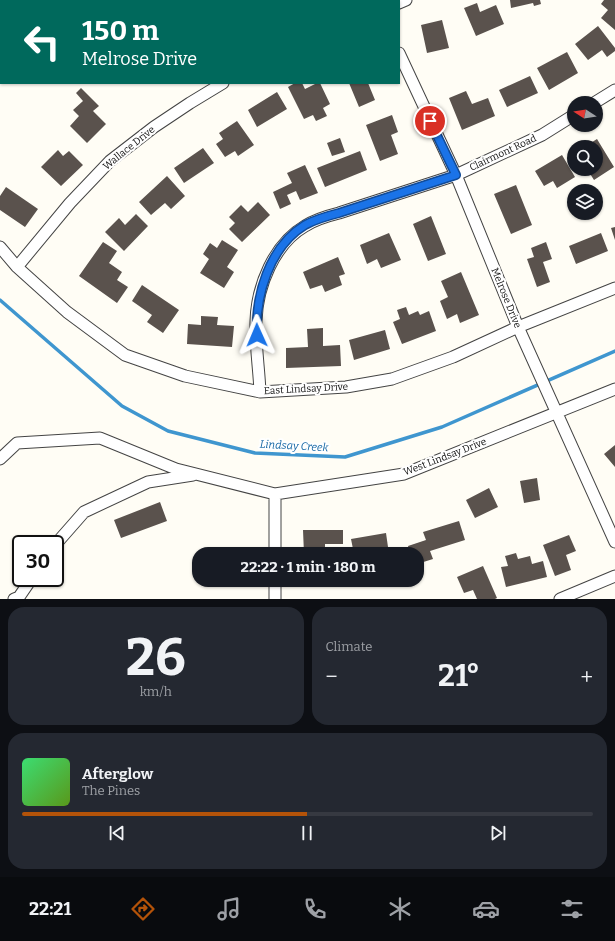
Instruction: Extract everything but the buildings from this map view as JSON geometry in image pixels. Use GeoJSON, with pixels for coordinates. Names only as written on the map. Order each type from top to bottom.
{"type":"FeatureCollection","features":[{"type":"Feature","properties":{"kind":"street","name":"Melrose Drive"},"geometry":{"type":"LineString","coordinates":[[400,55],[456,175],[518,327],[615,542]]}},
{"type":"Feature","properties":{"kind":"street","name":"Wallace Drive"},"geometry":{"type":"LineString","coordinates":[[17,267],[70,203],[110,161],[154,127],[221,84]]}},
{"type":"Feature","properties":{"kind":"street"},"geometry":{"type":"LineString","coordinates":[[603,97],[615,90]]}},
{"type":"Feature","properties":{"kind":"street","name":"Clairmont Road"},"geometry":{"type":"LineString","coordinates":[[260,392],[256,321],[258,303],[262,285],[269,268],[278,252],[290,238],[304,226],[320,218],[456,175],[542,134],[567,119]]}},
{"type":"Feature","properties":{"kind":"street","name":"East Lindsay Drive"},"geometry":{"type":"LineString","coordinates":[[0,247],[17,267],[67,312],[125,355],[185,376],[260,392],[346,387],[392,379],[453,357],[518,327],[615,288]]}},
{"type":"Feature","properties":{"kind":"street","name":"West Lindsay Drive"},"geometry":{"type":"LineString","coordinates":[[0,459],[17,443],[100,438],[176,469],[275,494],[404,474],[615,389]]}},
{"type":"Feature","properties":{"kind":"street","name":"West Lindsay Drive"},"geometry":{"type":"LineString","coordinates":[[64,535],[84,512],[148,482],[198,474]]}},
{"type":"Feature","properties":{"kind":"street"},"geometry":{"type":"LineString","coordinates":[[275,494],[275,547]]}},
{"type":"Feature","properties":{"kind":"street"},"geometry":{"type":"LineString","coordinates":[[560,599],[615,576]]}},
{"type":"Feature","properties":{"kind":"street"},"geometry":{"type":"LineString","coordinates":[[14,599],[20,597],[26,587]]}},
{"type":"Feature","properties":{"kind":"street"},"geometry":{"type":"LineString","coordinates":[[275,587],[275,599]]}},
{"type":"Feature","properties":{"kind":"waterway","name":"Lindsay Creek"},"geometry":{"type":"LineString","coordinates":[[0,300],[122,406],[168,431],[255,453],[345,457],[442,427],[615,351]]}},
{"type":"Feature","properties":{"kind":"route"},"geometry":{"type":"LineString","coordinates":[[257,335],[256,321],[258,303],[262,285],[269,268],[278,252],[290,238],[304,226],[320,218],[456,175],[430,121]]}}]}
